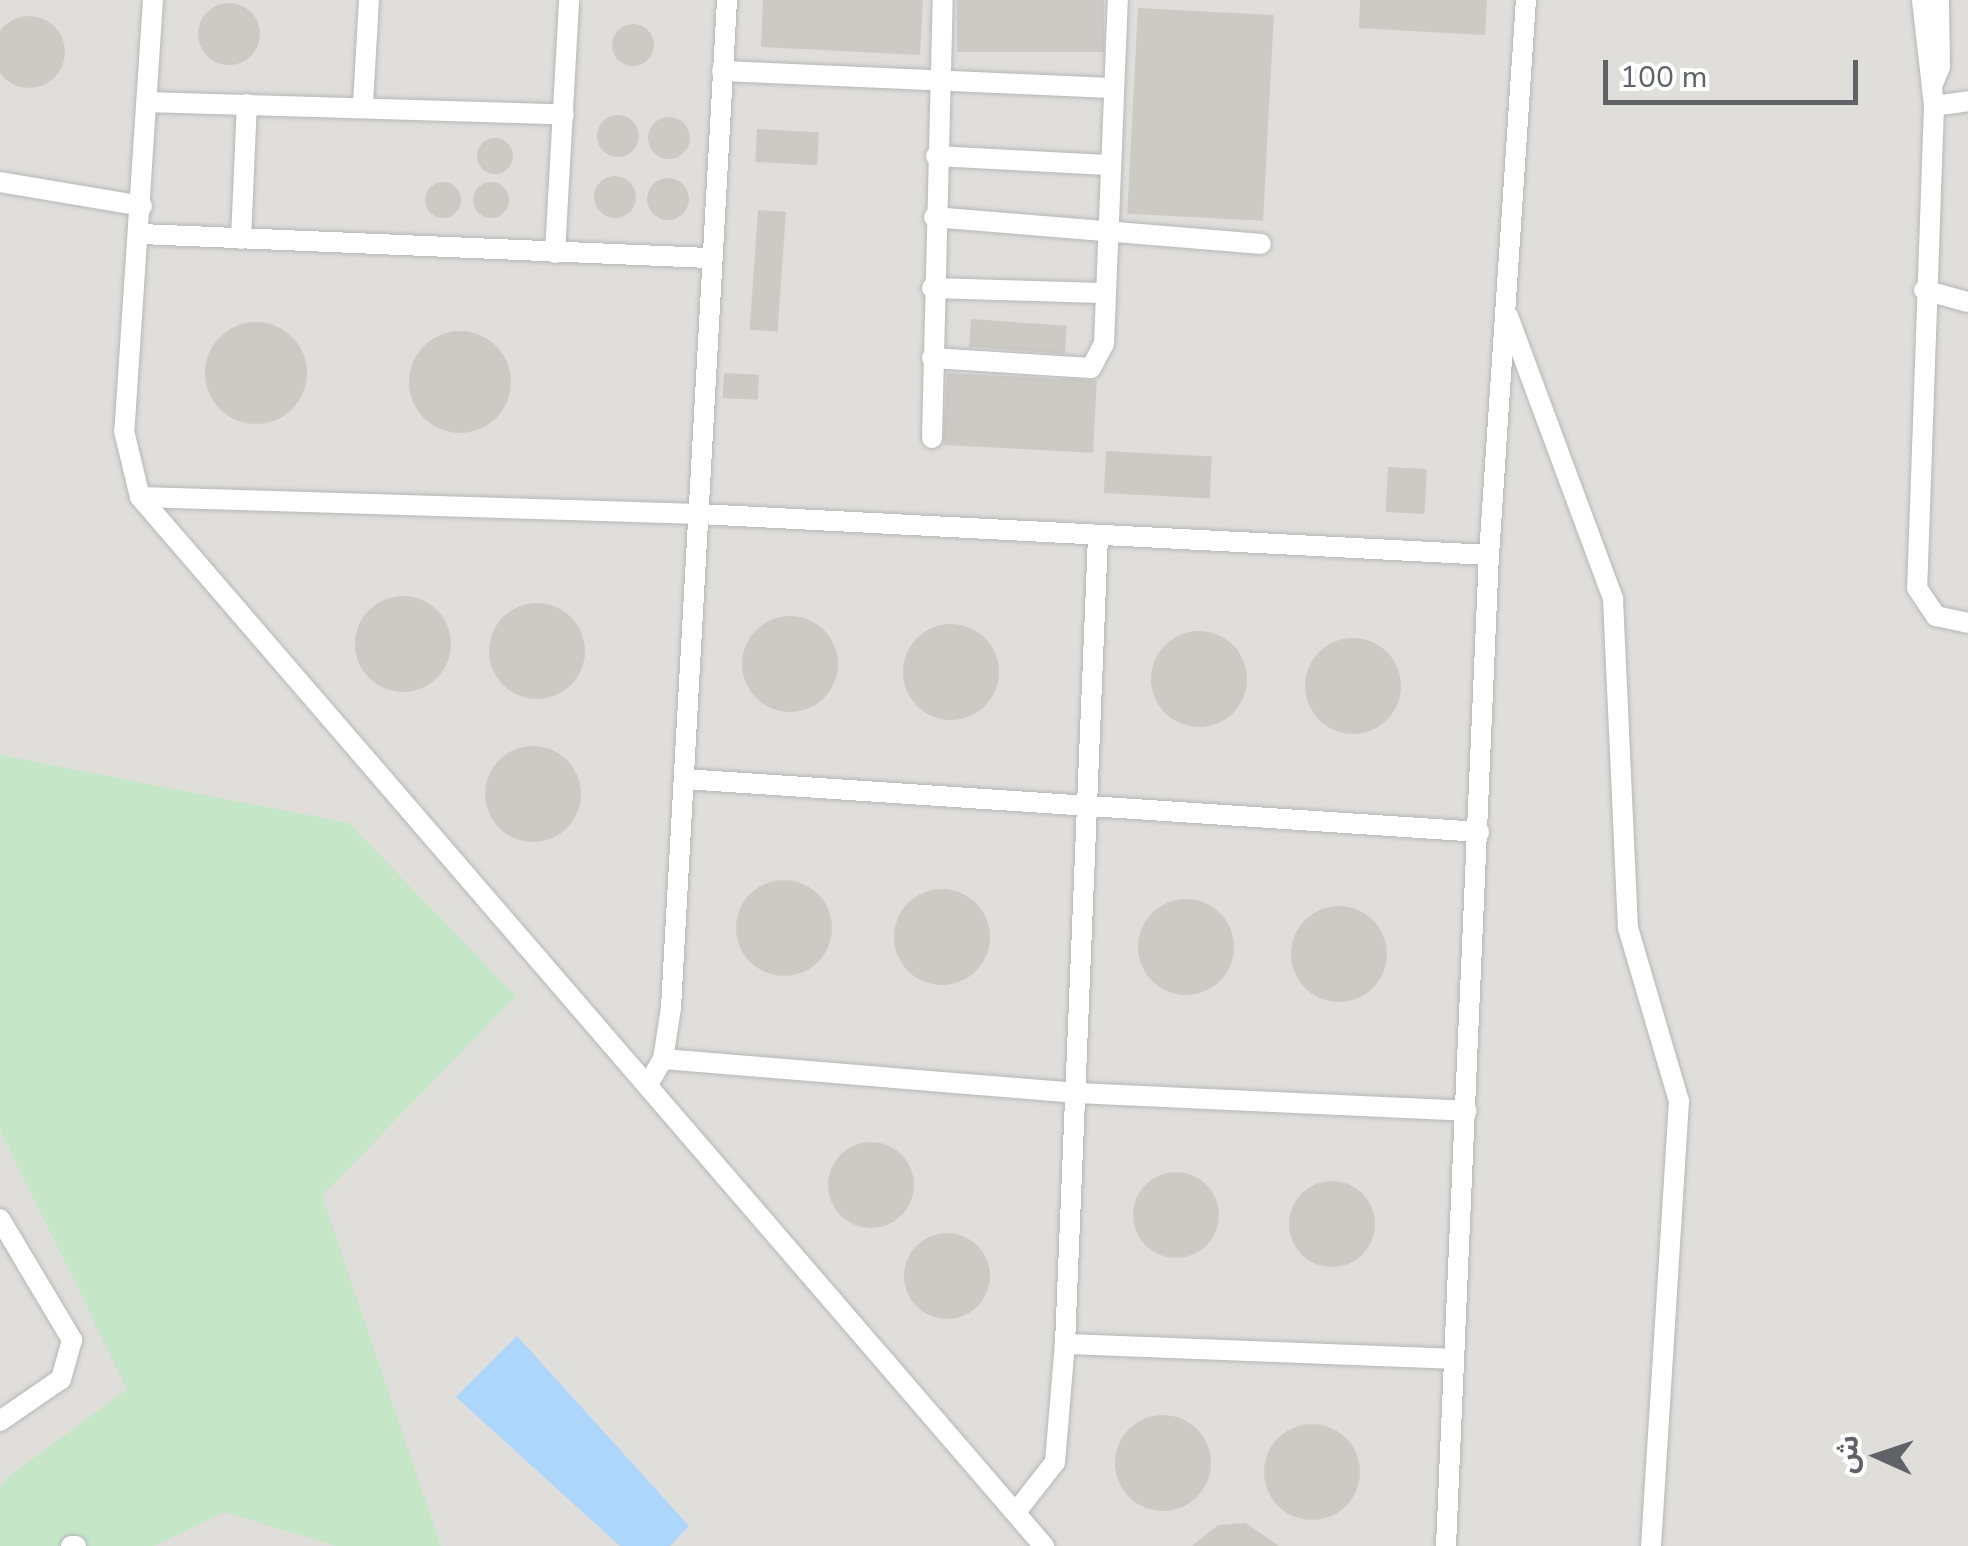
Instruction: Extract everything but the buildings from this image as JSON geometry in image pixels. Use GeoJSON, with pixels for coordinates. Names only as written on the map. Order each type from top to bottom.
{"type":"FeatureCollection","features":[{"type":"Feature","properties":{"kind":"street"},"geometry":{"type":"LineString","coordinates":[[153,0],[124,430],[140,497],[1044,1546]]}},
{"type":"Feature","properties":{"kind":"street"},"geometry":{"type":"LineString","coordinates":[[363,104],[370,0]]}},
{"type":"Feature","properties":{"kind":"street"},"geometry":{"type":"LineString","coordinates":[[555,253],[569,0]]}},
{"type":"Feature","properties":{"kind":"street"},"geometry":{"type":"LineString","coordinates":[[648,1084],[663,1060],[684,780],[708,258],[727,0]]}},
{"type":"Feature","properties":{"kind":"street"},"geometry":{"type":"LineString","coordinates":[[932,438],[932,288],[936,156],[943,81],[943,0]]}},
{"type":"Feature","properties":{"kind":"street"},"geometry":{"type":"LineString","coordinates":[[932,358],[1091,368],[1104,344],[1101,293],[1118,0]]}},
{"type":"Feature","properties":{"kind":"street"},"geometry":{"type":"LineString","coordinates":[[1446,1546],[1468,1111],[1489,555],[1526,0]]}},
{"type":"Feature","properties":{"kind":"street"},"geometry":{"type":"LineString","coordinates":[[1922,0],[1934,106],[1924,290],[1917,588],[1936,616],[1968,622]]}},
{"type":"Feature","properties":{"kind":"street"},"geometry":{"type":"LineString","coordinates":[[1933,84],[1940,67],[1939,0]]}},
{"type":"Feature","properties":{"kind":"street"},"geometry":{"type":"LineString","coordinates":[[722,71],[1113,88]]}},
{"type":"Feature","properties":{"kind":"street"},"geometry":{"type":"LineString","coordinates":[[148,102],[363,104],[564,114]]}},
{"type":"Feature","properties":{"kind":"street"},"geometry":{"type":"LineString","coordinates":[[1934,106],[1968,102]]}},
{"type":"Feature","properties":{"kind":"street"},"geometry":{"type":"LineString","coordinates":[[241,239],[246,104]]}},
{"type":"Feature","properties":{"kind":"street"},"geometry":{"type":"LineString","coordinates":[[936,156],[1108,164]]}},
{"type":"Feature","properties":{"kind":"street"},"geometry":{"type":"LineString","coordinates":[[0,182],[142,206]]}},
{"type":"Feature","properties":{"kind":"street"},"geometry":{"type":"LineString","coordinates":[[934,218],[1261,244]]}},
{"type":"Feature","properties":{"kind":"street"},"geometry":{"type":"LineString","coordinates":[[140,234],[708,258]]}},
{"type":"Feature","properties":{"kind":"street"},"geometry":{"type":"LineString","coordinates":[[932,288],[1101,293]]}},
{"type":"Feature","properties":{"kind":"street"},"geometry":{"type":"LineString","coordinates":[[1924,290],[1968,302]]}},
{"type":"Feature","properties":{"kind":"street"},"geometry":{"type":"LineString","coordinates":[[1506,310],[1613,598],[1628,928],[1680,1101],[1651,1546]]}},
{"type":"Feature","properties":{"kind":"street"},"geometry":{"type":"LineString","coordinates":[[140,497],[699,514],[1098,538],[1489,555]]}},
{"type":"Feature","properties":{"kind":"street"},"geometry":{"type":"LineString","coordinates":[[1016,1512],[1054,1462],[1065,1344],[1084,806],[1098,538]]}},
{"type":"Feature","properties":{"kind":"street"},"geometry":{"type":"LineString","coordinates":[[684,780],[1479,832]]}},
{"type":"Feature","properties":{"kind":"street"},"geometry":{"type":"LineString","coordinates":[[663,1060],[1075,1093],[1468,1111]]}},
{"type":"Feature","properties":{"kind":"street"},"geometry":{"type":"LineString","coordinates":[[0,1219],[72,1340],[61,1378],[0,1421]]}},
{"type":"Feature","properties":{"kind":"street"},"geometry":{"type":"LineString","coordinates":[[1065,1344],[1454,1359]]}},
{"type":"Feature","properties":{"kind":"shaded area"},"geometry":{"type":"Polygon","coordinates":[[[0,0],[1968,0],[1968,1546],[0,1546],[0,0]]]}},
{"type":"Feature","properties":{"kind":"green space"},"geometry":{"type":"Polygon","coordinates":[[[0,755],[349,823],[516,996],[322,1196],[441,1546],[336,1546],[224,1512],[154,1546],[0,1546],[0,1488],[8,1477],[127,1389],[0,1130],[0,755]]]}},
{"type":"Feature","properties":{"kind":"water"},"geometry":{"type":"Polygon","coordinates":[[[517,1336],[689,1526],[670,1546],[620,1546],[456,1397],[517,1336]]]}}]}
